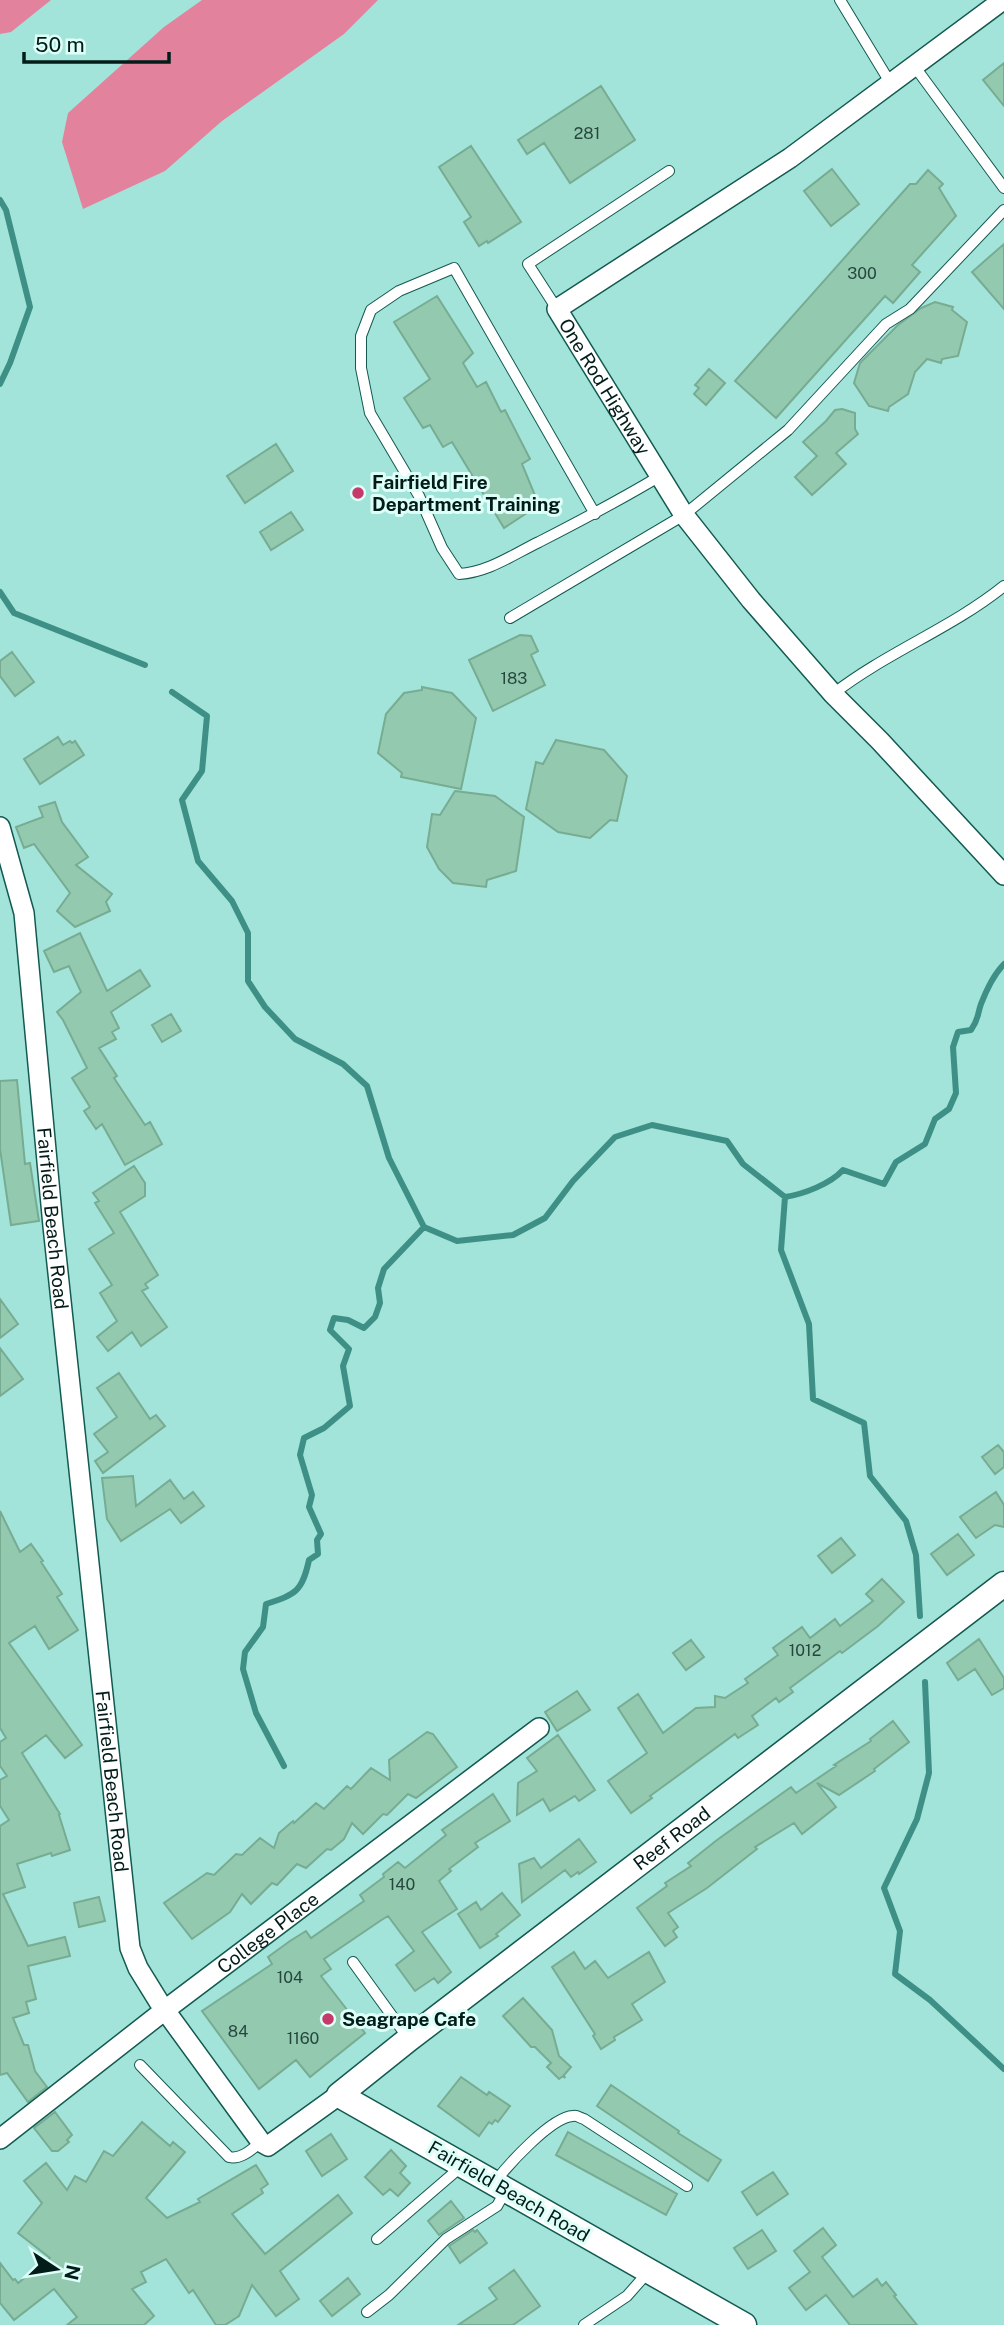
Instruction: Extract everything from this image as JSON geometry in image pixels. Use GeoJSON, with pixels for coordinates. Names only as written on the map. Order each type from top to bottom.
{"type":"FeatureCollection","features":[{"type":"Feature","properties":{"kind":"street","name":"One Rod Highway"},"geometry":{"type":"LineString","coordinates":[[1003,0],[790,158],[557,309],[684,515],[751,600],[833,694],[1004,875]]}},
{"type":"Feature","properties":{"kind":"street","name":"Fairfield Beach Road"},"geometry":{"type":"LineString","coordinates":[[0,827],[24,913],[61,1307],[130,1948],[138,1968],[165,2010],[261,2142]]}},
{"type":"Feature","properties":{"kind":"street","name":"Reef Road"},"geometry":{"type":"LineString","coordinates":[[339,2095],[1004,1584]]}},
{"type":"Feature","properties":{"kind":"street","name":"College Place"},"geometry":{"type":"LineString","coordinates":[[0,2140],[165,2010],[539,1728]]}},
{"type":"Feature","properties":{"kind":"street","name":"Fairfield Beach Road"},"geometry":{"type":"LineString","coordinates":[[339,2095],[730,2320]]}},
{"type":"Feature","properties":{"kind":"street"},"geometry":{"type":"LineString","coordinates":[[261,2142],[268,2146],[339,2095]]}},
{"type":"Feature","properties":{"kind":"lane"},"geometry":{"type":"LineString","coordinates":[[841,0],[891,84]]}},
{"type":"Feature","properties":{"kind":"lane"},"geometry":{"type":"LineString","coordinates":[[915,67],[1004,188]]}},
{"type":"Feature","properties":{"kind":"lane"},"geometry":{"type":"LineString","coordinates":[[557,309],[527,264],[669,171]]}},
{"type":"Feature","properties":{"kind":"lane"},"geometry":{"type":"LineString","coordinates":[[510,618],[684,515],[788,430],[886,324],[910,309],[1004,210]]}},
{"type":"Feature","properties":{"kind":"lane"},"geometry":{"type":"LineString","coordinates":[[594,514],[454,268],[399,291],[371,310],[361,336],[361,368],[370,413],[419,496],[442,548],[459,574],[478,572],[594,514],[660,476]]}},
{"type":"Feature","properties":{"kind":"lane"},"geometry":{"type":"LineString","coordinates":[[833,694],[860,673],[976,608],[1004,586]]}},
{"type":"Feature","properties":{"kind":"lane"},"geometry":{"type":"LineString","coordinates":[[353,1962],[409,2039]]}},
{"type":"Feature","properties":{"kind":"lane"},"geometry":{"type":"LineString","coordinates":[[140,2065],[229,2157],[243,2155],[261,2142]]}},
{"type":"Feature","properties":{"kind":"lane"},"geometry":{"type":"LineString","coordinates":[[367,2312],[389,2295],[446,2239],[497,2206],[501,2186],[512,2160],[556,2123],[573,2116],[584,2119],[687,2186]]}},
{"type":"Feature","properties":{"kind":"lane"},"geometry":{"type":"LineString","coordinates":[[377,2239],[463,2165]]}},
{"type":"Feature","properties":{"kind":"lane"},"geometry":{"type":"LineString","coordinates":[[584,2325],[627,2296],[649,2271]]}},
{"type":"Feature","properties":{"kind":"shaded area"},"geometry":{"type":"Polygon","coordinates":[[[0,0],[51,0],[11,32],[0,34],[0,0]]]}},
{"type":"Feature","properties":{"kind":"shaded area"},"geometry":{"type":"Polygon","coordinates":[[[202,0],[378,0],[344,34],[222,121],[165,171],[83,209],[62,142],[68,113],[164,27],[202,0]]]}},
{"type":"Feature","properties":{"kind":"building"},"geometry":{"type":"Polygon","coordinates":[[[1004,63],[1004,106],[983,80],[1004,63]]]}},
{"type":"Feature","properties":{"kind":"building"},"geometry":{"type":"Polygon","coordinates":[[[601,86],[635,140],[570,183],[544,143],[527,154],[518,140],[601,86]]]}},
{"type":"Feature","properties":{"kind":"building"},"geometry":{"type":"Polygon","coordinates":[[[471,146],[521,222],[479,246],[464,222],[471,217],[439,167],[471,146]]]}},
{"type":"Feature","properties":{"kind":"building"},"geometry":{"type":"Polygon","coordinates":[[[832,169],[859,204],[831,226],[804,191],[832,169]]]}},
{"type":"Feature","properties":{"kind":"building"},"geometry":{"type":"Polygon","coordinates":[[[928,170],[943,184],[939,188],[956,216],[912,265],[920,272],[893,303],[885,296],[776,418],[735,381],[910,184],[916,184],[928,170]]]}},
{"type":"Feature","properties":{"kind":"building"},"geometry":{"type":"Polygon","coordinates":[[[1004,244],[1004,309],[972,272],[1004,244]]]}},
{"type":"Feature","properties":{"kind":"building"},"geometry":{"type":"Polygon","coordinates":[[[437,296],[473,353],[463,363],[477,387],[486,382],[501,412],[505,410],[530,459],[522,464],[539,505],[504,528],[452,442],[443,447],[430,425],[423,428],[404,398],[430,379],[394,322],[437,296]]]}},
{"type":"Feature","properties":{"kind":"building"},"geometry":{"type":"Polygon","coordinates":[[[935,302],[953,307],[952,310],[967,322],[958,356],[942,359],[941,363],[927,359],[915,372],[908,394],[889,407],[888,411],[869,406],[854,383],[860,363],[898,325],[921,308],[935,302]]]}},
{"type":"Feature","properties":{"kind":"building"},"geometry":{"type":"Polygon","coordinates":[[[709,369],[725,383],[706,405],[694,394],[699,388],[695,385],[709,369]]]}},
{"type":"Feature","properties":{"kind":"building"},"geometry":{"type":"Polygon","coordinates":[[[835,410],[855,413],[855,429],[858,434],[836,453],[846,464],[812,495],[795,477],[817,456],[803,442],[835,410]]]}},
{"type":"Feature","properties":{"kind":"building"},"geometry":{"type":"Polygon","coordinates":[[[276,444],[293,471],[245,503],[227,476],[276,444]]]}},
{"type":"Feature","properties":{"kind":"building"},"geometry":{"type":"Polygon","coordinates":[[[291,512],[303,530],[271,550],[260,532],[291,512]]]}},
{"type":"Feature","properties":{"kind":"building"},"geometry":{"type":"Polygon","coordinates":[[[520,635],[531,636],[538,651],[531,655],[545,685],[493,711],[469,660],[520,635]]]}},
{"type":"Feature","properties":{"kind":"building"},"geometry":{"type":"Polygon","coordinates":[[[12,652],[34,682],[15,696],[0,676],[0,661],[12,652]]]}},
{"type":"Feature","properties":{"kind":"building"},"geometry":{"type":"Polygon","coordinates":[[[422,687],[452,693],[476,718],[461,789],[401,777],[402,773],[378,753],[386,714],[404,693],[422,690],[422,687]]]}},
{"type":"Feature","properties":{"kind":"building"},"geometry":{"type":"Polygon","coordinates":[[[58,737],[63,745],[75,741],[84,755],[40,784],[24,759],[58,737]]]}},
{"type":"Feature","properties":{"kind":"building"},"geometry":{"type":"Polygon","coordinates":[[[556,740],[604,750],[627,776],[617,821],[610,820],[590,838],[558,832],[526,809],[536,762],[543,764],[556,740]]]}},
{"type":"Feature","properties":{"kind":"building"},"geometry":{"type":"Polygon","coordinates":[[[455,791],[495,796],[524,817],[516,871],[487,880],[486,887],[453,883],[439,869],[427,847],[432,814],[440,815],[455,791]]]}},
{"type":"Feature","properties":{"kind":"building"},"geometry":{"type":"Polygon","coordinates":[[[55,802],[62,822],[88,857],[76,865],[112,894],[106,902],[110,911],[75,927],[57,911],[70,893],[34,844],[24,848],[16,827],[43,817],[39,807],[55,802]]]}},
{"type":"Feature","properties":{"kind":"building"},"geometry":{"type":"Polygon","coordinates":[[[80,933],[107,991],[140,970],[150,986],[111,1012],[119,1028],[112,1032],[116,1039],[99,1048],[117,1076],[114,1078],[145,1125],[150,1122],[162,1144],[125,1165],[102,1124],[96,1129],[84,1111],[90,1107],[72,1078],[87,1068],[57,1012],[81,992],[69,966],[54,972],[44,951],[80,933]]]}},
{"type":"Feature","properties":{"kind":"building"},"geometry":{"type":"Polygon","coordinates":[[[171,1014],[181,1031],[162,1042],[152,1025],[171,1014]]]}},
{"type":"Feature","properties":{"kind":"building"},"geometry":{"type":"Polygon","coordinates":[[[17,1080],[25,1164],[30,1163],[39,1221],[11,1225],[0,1149],[0,1081],[17,1080]]]}},
{"type":"Feature","properties":{"kind":"building"},"geometry":{"type":"Polygon","coordinates":[[[134,1166],[145,1183],[145,1196],[120,1212],[158,1275],[145,1284],[148,1288],[142,1291],[167,1327],[141,1346],[132,1332],[108,1351],[97,1337],[117,1321],[100,1293],[112,1285],[89,1249],[114,1233],[95,1203],[99,1201],[93,1193],[134,1166]]]}},
{"type":"Feature","properties":{"kind":"building"},"geometry":{"type":"Polygon","coordinates":[[[0,1299],[18,1324],[0,1338],[0,1299]]]}},
{"type":"Feature","properties":{"kind":"building"},"geometry":{"type":"Polygon","coordinates":[[[0,1348],[23,1379],[0,1396],[0,1348]]]}},
{"type":"Feature","properties":{"kind":"building"},"geometry":{"type":"Polygon","coordinates":[[[119,1373],[150,1419],[156,1415],[165,1426],[103,1473],[95,1461],[108,1452],[94,1434],[117,1417],[97,1388],[119,1373]]]}},
{"type":"Feature","properties":{"kind":"building"},"geometry":{"type":"Polygon","coordinates":[[[998,1445],[1004,1452],[1004,1467],[995,1474],[982,1457],[998,1445]]]}},
{"type":"Feature","properties":{"kind":"building"},"geometry":{"type":"Polygon","coordinates":[[[133,1476],[136,1506],[170,1480],[184,1499],[193,1492],[204,1506],[181,1523],[170,1509],[121,1541],[107,1519],[102,1478],[133,1476]]]}},
{"type":"Feature","properties":{"kind":"building"},"geometry":{"type":"Polygon","coordinates":[[[996,1492],[1004,1505],[1004,1527],[995,1525],[976,1538],[960,1517],[996,1492]]]}},
{"type":"Feature","properties":{"kind":"building"},"geometry":{"type":"Polygon","coordinates":[[[0,1511],[20,1552],[31,1544],[43,1561],[41,1562],[62,1594],[57,1597],[78,1630],[49,1649],[35,1626],[9,1643],[82,1745],[65,1758],[46,1735],[22,1753],[60,1814],[70,1850],[17,1864],[25,1887],[3,1894],[28,1946],[65,1937],[70,1956],[28,1966],[36,1999],[26,2002],[29,2013],[13,2018],[24,2045],[28,2045],[35,2071],[47,2087],[28,2102],[7,2073],[0,2075],[0,1826],[9,1820],[0,1806],[0,1780],[7,1776],[0,1766],[0,1742],[6,1738],[0,1728],[0,1511]]]}},
{"type":"Feature","properties":{"kind":"building"},"geometry":{"type":"Polygon","coordinates":[[[958,1534],[974,1555],[947,1575],[931,1554],[958,1534]]]}},
{"type":"Feature","properties":{"kind":"building"},"geometry":{"type":"Polygon","coordinates":[[[841,1538],[855,1555],[832,1573],[818,1556],[841,1538]]]}},
{"type":"Feature","properties":{"kind":"building"},"geometry":{"type":"Polygon","coordinates":[[[882,1579],[904,1602],[878,1626],[790,1688],[793,1692],[779,1702],[776,1698],[752,1716],[758,1725],[738,1738],[735,1734],[631,1813],[608,1781],[647,1753],[618,1708],[638,1694],[663,1733],[696,1708],[715,1707],[715,1696],[725,1698],[748,1683],[745,1679],[778,1655],[773,1648],[802,1627],[810,1638],[835,1619],[840,1626],[873,1601],[866,1594],[882,1579]]]}},
{"type":"Feature","properties":{"kind":"building"},"geometry":{"type":"Polygon","coordinates":[[[979,1639],[1004,1678],[1004,1688],[992,1695],[975,1669],[958,1680],[947,1663],[979,1639]]]}},
{"type":"Feature","properties":{"kind":"building"},"geometry":{"type":"Polygon","coordinates":[[[691,1640],[704,1657],[686,1670],[673,1653],[691,1640]]]}},
{"type":"Feature","properties":{"kind":"building"},"geometry":{"type":"Polygon","coordinates":[[[577,1691],[590,1710],[557,1731],[545,1712],[577,1691]]]}},
{"type":"Feature","properties":{"kind":"building"},"geometry":{"type":"Polygon","coordinates":[[[893,1721],[909,1742],[874,1769],[875,1771],[839,1795],[817,1783],[836,1807],[802,1834],[794,1823],[755,1847],[757,1849],[707,1888],[668,1913],[678,1927],[673,1931],[677,1937],[665,1946],[637,1908],[667,1886],[665,1883],[691,1866],[688,1863],[717,1840],[791,1787],[796,1793],[836,1766],[834,1765],[871,1741],[870,1739],[893,1721]]]}},
{"type":"Feature","properties":{"kind":"building"},"geometry":{"type":"Polygon","coordinates":[[[427,1732],[433,1734],[457,1767],[416,1798],[408,1794],[363,1834],[352,1823],[344,1839],[331,1850],[327,1849],[306,1868],[297,1864],[277,1885],[272,1883],[251,1904],[242,1894],[230,1912],[192,1939],[164,1903],[207,1873],[214,1875],[236,1854],[242,1855],[260,1838],[274,1848],[279,1833],[293,1821],[294,1823],[316,1803],[324,1809],[347,1786],[351,1789],[371,1768],[390,1780],[389,1760],[427,1732]]]}},
{"type":"Feature","properties":{"kind":"building"},"geometry":{"type":"Polygon","coordinates":[[[558,1735],[595,1790],[579,1801],[575,1796],[550,1811],[543,1799],[517,1815],[518,1783],[537,1771],[527,1758],[558,1735]]]}},
{"type":"Feature","properties":{"kind":"building"},"geometry":{"type":"Polygon","coordinates":[[[493,1794],[510,1821],[475,1843],[478,1847],[449,1869],[451,1871],[439,1881],[457,1909],[422,1932],[451,1972],[438,1983],[434,1978],[415,1991],[396,1965],[414,1951],[388,1916],[324,1959],[331,1969],[321,1976],[365,2033],[310,2077],[296,2060],[259,2089],[202,2011],[272,1964],[268,1957],[290,1941],[306,1931],[311,1938],[364,1901],[360,1895],[384,1877],[383,1874],[398,1862],[405,1868],[446,1835],[442,1830],[493,1794]]]}},
{"type":"Feature","properties":{"kind":"building"},"geometry":{"type":"Polygon","coordinates":[[[579,1839],[596,1862],[571,1877],[565,1870],[522,1902],[519,1864],[534,1858],[541,1868],[579,1839]]]}},
{"type":"Feature","properties":{"kind":"building"},"geometry":{"type":"Polygon","coordinates":[[[502,1893],[520,1915],[496,1934],[498,1936],[480,1948],[458,1914],[476,1902],[481,1910],[502,1893]]]}},
{"type":"Feature","properties":{"kind":"building"},"geometry":{"type":"Polygon","coordinates":[[[99,1897],[105,1921],[79,1927],[74,1903],[99,1897]]]}},
{"type":"Feature","properties":{"kind":"building"},"geometry":{"type":"Polygon","coordinates":[[[574,1952],[585,1969],[595,1961],[608,1978],[649,1952],[665,1982],[632,2004],[642,2020],[614,2037],[615,2040],[601,2049],[593,2036],[595,2034],[552,1967],[574,1952]]]}},
{"type":"Feature","properties":{"kind":"building"},"geometry":{"type":"Polygon","coordinates":[[[523,1998],[552,2030],[559,2056],[571,2067],[564,2075],[565,2078],[563,2076],[559,2079],[547,2067],[551,2063],[535,2047],[531,2047],[503,2016],[523,1998]]]}},
{"type":"Feature","properties":{"kind":"building"},"geometry":{"type":"Polygon","coordinates":[[[461,2077],[487,2095],[489,2092],[510,2106],[498,2122],[489,2122],[479,2136],[438,2106],[461,2077]]]}},
{"type":"Feature","properties":{"kind":"building"},"geometry":{"type":"Polygon","coordinates":[[[611,2085],[721,2160],[708,2181],[597,2106],[611,2085]]]}},
{"type":"Feature","properties":{"kind":"building"},"geometry":{"type":"Polygon","coordinates":[[[55,2112],[72,2135],[67,2140],[69,2142],[58,2151],[52,2151],[34,2128],[55,2112]]]}},
{"type":"Feature","properties":{"kind":"building"},"geometry":{"type":"Polygon","coordinates":[[[142,2122],[170,2146],[173,2142],[185,2152],[146,2198],[167,2218],[200,2202],[198,2199],[256,2165],[268,2184],[261,2189],[263,2193],[232,2214],[265,2254],[338,2195],[352,2213],[280,2271],[299,2299],[276,2316],[252,2285],[239,2316],[225,2325],[216,2325],[193,2290],[189,2293],[166,2259],[141,2272],[146,2282],[132,2289],[154,2316],[144,2325],[67,2325],[77,2317],[54,2289],[14,2320],[0,2303],[0,2263],[18,2283],[50,2258],[18,2233],[42,2203],[24,2181],[46,2163],[67,2190],[75,2176],[86,2182],[104,2151],[113,2156],[142,2122]]]}},
{"type":"Feature","properties":{"kind":"building"},"geometry":{"type":"Polygon","coordinates":[[[568,2132],[677,2194],[666,2215],[556,2155],[568,2132]]]}},
{"type":"Feature","properties":{"kind":"building"},"geometry":{"type":"Polygon","coordinates":[[[331,2134],[347,2159],[322,2176],[306,2151],[331,2134]]]}},
{"type":"Feature","properties":{"kind":"building"},"geometry":{"type":"Polygon","coordinates":[[[391,2150],[406,2166],[400,2173],[410,2183],[398,2196],[390,2189],[383,2195],[365,2177],[391,2150]]]}},
{"type":"Feature","properties":{"kind":"building"},"geometry":{"type":"Polygon","coordinates":[[[773,2172],[788,2194],[757,2215],[742,2192],[773,2172]]]}},
{"type":"Feature","properties":{"kind":"building"},"geometry":{"type":"Polygon","coordinates":[[[451,2201],[464,2218],[439,2235],[428,2221],[451,2201]]]}},
{"type":"Feature","properties":{"kind":"building"},"geometry":{"type":"Polygon","coordinates":[[[823,2228],[836,2245],[822,2257],[853,2297],[877,2279],[882,2286],[886,2282],[917,2325],[850,2325],[826,2295],[806,2310],[789,2288],[810,2272],[794,2251],[823,2228]]]}},
{"type":"Feature","properties":{"kind":"building"},"geometry":{"type":"Polygon","coordinates":[[[477,2230],[487,2243],[460,2263],[449,2246],[477,2230]]]}},
{"type":"Feature","properties":{"kind":"building"},"geometry":{"type":"Polygon","coordinates":[[[762,2230],[776,2251],[748,2269],[734,2248],[762,2230]]]}},
{"type":"Feature","properties":{"kind":"building"},"geometry":{"type":"Polygon","coordinates":[[[514,2270],[540,2306],[513,2325],[458,2325],[497,2299],[489,2288],[514,2270]]]}},
{"type":"Feature","properties":{"kind":"building"},"geometry":{"type":"Polygon","coordinates":[[[348,2278],[360,2294],[332,2316],[320,2301],[348,2278]]]}},
{"type":"Feature","properties":{"kind":"waterway"},"geometry":{"type":"LineString","coordinates":[[0,200],[6,210],[30,307],[0,384]]}},
{"type":"Feature","properties":{"kind":"waterway"},"geometry":{"type":"LineString","coordinates":[[0,592],[14,613],[145,665]]}},
{"type":"Feature","properties":{"kind":"waterway"},"geometry":{"type":"LineString","coordinates":[[172,692],[207,716],[202,771],[182,800],[198,861],[232,901],[248,933],[248,981],[265,1007],[295,1039],[343,1064],[367,1086],[389,1158],[424,1227],[457,1241],[513,1235],[545,1218],[573,1181],[615,1137],[652,1125],[727,1141],[743,1164],[785,1197],[781,1250],[809,1324],[813,1399],[864,1423],[870,1476],[906,1521],[916,1555],[920,1616]]}},
{"type":"Feature","properties":{"kind":"waterway"},"geometry":{"type":"LineString","coordinates":[[785,1197],[816,1188],[843,1170],[884,1184],[896,1162],[925,1144],[935,1119],[949,1109],[956,1093],[953,1047],[958,1032],[971,1030],[988,988],[1004,964]]}},
{"type":"Feature","properties":{"kind":"waterway"},"geometry":{"type":"LineString","coordinates":[[284,1766],[256,1713],[243,1669],[245,1652],[263,1627],[266,1604],[296,1590],[304,1579],[309,1560],[318,1554],[317,1540],[321,1534],[309,1507],[312,1495],[300,1455],[304,1438],[324,1428],[350,1406],[343,1366],[349,1349],[330,1330],[334,1318],[348,1320],[364,1328],[375,1317],[380,1303],[378,1288],[384,1269],[424,1227]]}},
{"type":"Feature","properties":{"kind":"waterway"},"geometry":{"type":"LineString","coordinates":[[925,1682],[929,1773],[917,1819],[884,1888],[900,1931],[895,1974],[930,2000],[1004,2069]]}},
{"type":"Feature","properties":{"kind":"place","name":"Fairfield Fire Department Training"},"geometry":{"type":"Point","coordinates":[358,493]}},
{"type":"Feature","properties":{"kind":"place","name":"Seagrape Cafe"},"geometry":{"type":"Point","coordinates":[328,2019]}}]}
